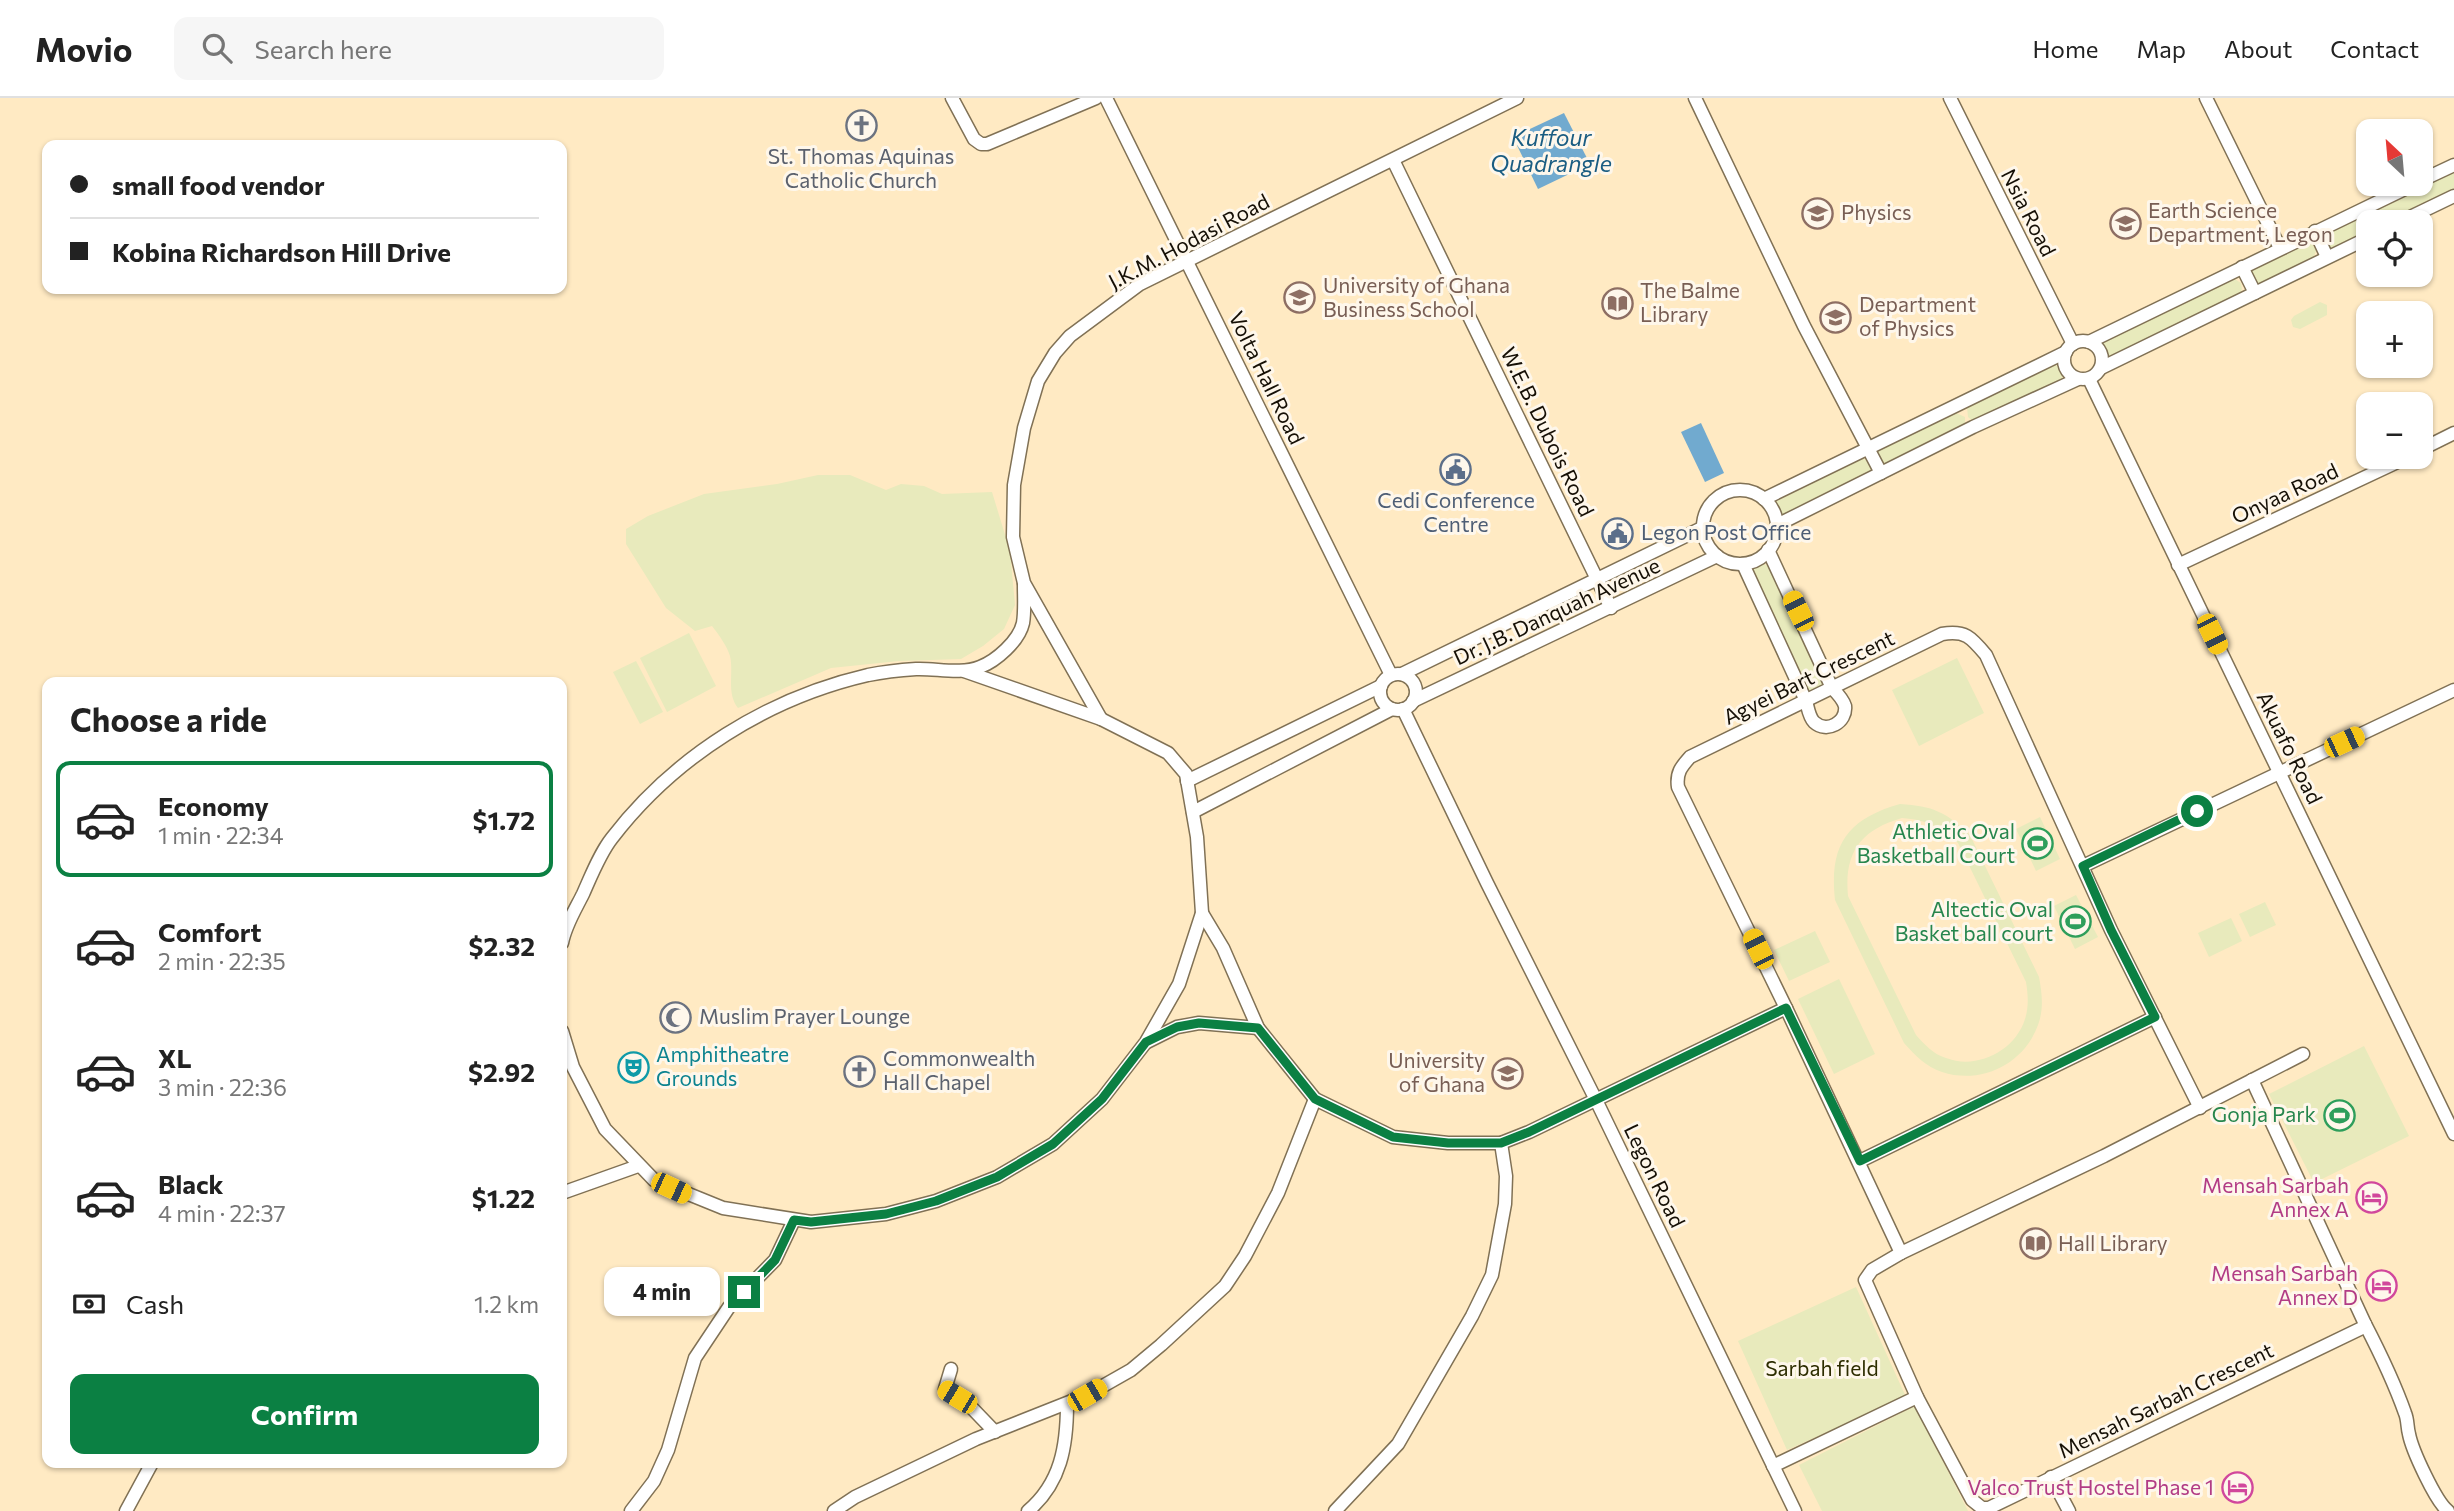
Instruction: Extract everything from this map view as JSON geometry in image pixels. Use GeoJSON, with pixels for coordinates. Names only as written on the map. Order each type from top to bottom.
{"type":"FeatureCollection","features":[{"type":"Feature","properties":{"kind":"street"},"geometry":{"type":"LineString","coordinates":[[952,98],[974,139],[981,145],[1096,98]]}},
{"type":"Feature","properties":{"kind":"street","name":"Volta Hall Road"},"geometry":{"type":"LineString","coordinates":[[1106,98],[1396,675]]}},
{"type":"Feature","properties":{"kind":"street","name":"J.K.M. Hodasi Road"},"geometry":{"type":"LineString","coordinates":[[1101,719],[1024,583],[1013,537],[1014,485],[1024,428],[1038,381],[1055,353],[1076,331],[1140,284],[1516,98]]}},
{"type":"Feature","properties":{"kind":"street"},"geometry":{"type":"LineString","coordinates":[[1695,98],[1804,326],[1881,473]]}},
{"type":"Feature","properties":{"kind":"street","name":"Nsia Road"},"geometry":{"type":"LineString","coordinates":[[1950,98],[2070,348]]}},
{"type":"Feature","properties":{"kind":"street"},"geometry":{"type":"LineString","coordinates":[[2206,98],[2280,248]]}},
{"type":"Feature","properties":{"kind":"street","name":"W.E.B. Dubois Road"},"geometry":{"type":"LineString","coordinates":[[1393,160],[1611,608]]}},
{"type":"Feature","properties":{"kind":"street"},"geometry":{"type":"LineString","coordinates":[[2433,175],[2454,165]]}},
{"type":"Feature","properties":{"kind":"street"},"geometry":{"type":"LineString","coordinates":[[1765,499],[2070,348],[2089,342],[2390,196]]}},
{"type":"Feature","properties":{"kind":"street"},"geometry":{"type":"LineString","coordinates":[[2425,210],[2454,196]]}},
{"type":"Feature","properties":{"kind":"street"},"geometry":{"type":"LineString","coordinates":[[2315,232],[2327,257]]}},
{"type":"Feature","properties":{"kind":"street"},"geometry":{"type":"LineString","coordinates":[[1777,525],[1973,427],[2084,379],[2101,368],[2356,244]]}},
{"type":"Feature","properties":{"kind":"street"},"geometry":{"type":"LineString","coordinates":[[2242,267],[2255,293]]}},
{"type":"Feature","properties":{"kind":"street"},"geometry":{"type":"LineString","coordinates":[[2089,342],[2095,345],[2102,356],[2101,368]]}},
{"type":"Feature","properties":{"kind":"street"},"geometry":{"type":"LineString","coordinates":[[2070,348],[2065,365],[2067,371],[2084,379]]}},
{"type":"Feature","properties":{"kind":"street","name":"Akuafo Road"},"geometry":{"type":"LineString","coordinates":[[2084,379],[2178,565],[2454,1134]]}},
{"type":"Feature","properties":{"kind":"street"},"geometry":{"type":"LineString","coordinates":[[2433,444],[2454,433]]}},
{"type":"Feature","properties":{"kind":"street","name":"Onyaa Road"},"geometry":{"type":"LineString","coordinates":[[2178,565],[2382,469]]}},
{"type":"Feature","properties":{"kind":"street"},"geometry":{"type":"LineString","coordinates":[[1734,490],[1746,490],[1765,499],[1773,511],[1777,525],[1769,550],[1757,559],[1743,564],[1729,563],[1717,556],[1706,544],[1702,528],[1705,512],[1712,502],[1722,494],[1734,490]]}},
{"type":"Feature","properties":{"kind":"street","name":"Dr. J.B. Danquah Avenue"},"geometry":{"type":"LineString","coordinates":[[1396,675],[1702,528]]}},
{"type":"Feature","properties":{"kind":"street"},"geometry":{"type":"LineString","coordinates":[[1743,564],[1814,722],[1826,727],[1838,724],[1845,707],[1843,701],[1832,688],[1769,550]]}},
{"type":"Feature","properties":{"kind":"street","name":"Dr. J.B. Danquah Avenue"},"geometry":{"type":"LineString","coordinates":[[1193,811],[1403,706],[1717,556]]}},
{"type":"Feature","properties":{"kind":"street"},"geometry":{"type":"LineString","coordinates":[[567,931],[611,839],[686,762],[766,710],[811,691],[870,675],[915,669],[964,671],[980,667],[999,656],[1023,625],[1024,583]]}},
{"type":"Feature","properties":{"kind":"street","name":"Agyei Bart Crescent"},"geometry":{"type":"LineString","coordinates":[[1901,1253],[1860,1161],[1678,787],[1676,777],[1690,757],[1942,634],[1958,632],[1973,639],[1986,655],[2111,930],[2200,1108]]}},
{"type":"Feature","properties":{"kind":"street"},"geometry":{"type":"LineString","coordinates":[[567,1047],[573,1067],[605,1129],[654,1180],[723,1208],[811,1222],[886,1214],[936,1201],[997,1177],[1053,1144],[1102,1099],[1146,1042],[1179,984],[1202,913],[1193,811],[1186,774],[1168,752],[1101,719],[964,671]]}},
{"type":"Feature","properties":{"kind":"street"},"geometry":{"type":"LineString","coordinates":[[1187,781],[1381,686],[1396,675],[1409,678],[1415,693],[1403,706],[1383,702],[1380,697],[1381,686]]}},
{"type":"Feature","properties":{"kind":"street"},"geometry":{"type":"LineString","coordinates":[[2083,866],[2278,771],[2454,690]]}},
{"type":"Feature","properties":{"kind":"street","name":"Legon Road"},"geometry":{"type":"LineString","coordinates":[[1403,706],[1795,1511]]}},
{"type":"Feature","properties":{"kind":"street"},"geometry":{"type":"LineString","coordinates":[[1202,913],[1223,948],[1258,1028],[1315,1099],[1393,1137],[1448,1143],[1501,1143],[1786,1008]]}},
{"type":"Feature","properties":{"kind":"street"},"geometry":{"type":"LineString","coordinates":[[1860,1161],[2155,1017]]}},
{"type":"Feature","properties":{"kind":"street"},"geometry":{"type":"LineString","coordinates":[[1146,1042],[1177,1027],[1199,1023],[1258,1028]]}},
{"type":"Feature","properties":{"kind":"street"},"geometry":{"type":"LineString","coordinates":[[1901,1253],[2079,1168],[2303,1054]]}},
{"type":"Feature","properties":{"kind":"street"},"geometry":{"type":"LineString","coordinates":[[2252,1080],[2385,1362],[2407,1417],[2409,1436],[2438,1500],[2448,1511]]}},
{"type":"Feature","properties":{"kind":"street"},"geometry":{"type":"LineString","coordinates":[[834,1511],[855,1497],[995,1432],[1067,1404],[1131,1370],[1193,1318],[1225,1286],[1245,1256],[1278,1194],[1315,1099]]}},
{"type":"Feature","properties":{"kind":"street"},"geometry":{"type":"LineString","coordinates":[[1335,1511],[1398,1444],[1472,1316],[1492,1275],[1505,1204],[1506,1176],[1501,1143]]}},
{"type":"Feature","properties":{"kind":"street"},"geometry":{"type":"LineString","coordinates":[[567,1191],[638,1166]]}},
{"type":"Feature","properties":{"kind":"street"},"geometry":{"type":"LineString","coordinates":[[631,1511],[654,1481],[668,1450],[695,1358],[729,1307],[775,1260],[794,1220]]}},
{"type":"Feature","properties":{"kind":"street","name":"Mensah Sarbah Crescent"},"geometry":{"type":"LineString","coordinates":[[1901,1253],[1872,1270],[1867,1276],[1867,1285],[1917,1397],[1972,1500],[1982,1508],[1989,1508],[2364,1327],[2365,1324]]}},
{"type":"Feature","properties":{"kind":"street"},"geometry":{"type":"LineString","coordinates":[[951,1369],[944,1389],[970,1405],[995,1432]]}},
{"type":"Feature","properties":{"kind":"street"},"geometry":{"type":"LineString","coordinates":[[1773,1466],[1917,1397]]}},
{"type":"Feature","properties":{"kind":"street"},"geometry":{"type":"LineString","coordinates":[[1028,1511],[1038,1502],[1059,1469],[1065,1449],[1067,1404]]}},
{"type":"Feature","properties":{"kind":"street"},"geometry":{"type":"LineString","coordinates":[[126,1511],[149,1468]]}},
{"type":"Feature","properties":{"kind":"street"},"geometry":{"type":"LineString","coordinates":[[2051,1477],[2069,1511]]}},
{"type":"Feature","properties":{"kind":"shaded area","name":"University of Ghana"},"geometry":{"type":"Polygon","coordinates":[[[0,98],[2454,98],[2454,1511],[0,1511],[0,98]]]}},
{"type":"Feature","properties":{"kind":"green space"},"geometry":{"type":"Polygon","coordinates":[[[2454,169],[2454,190],[2413,210],[2371,210],[2399,196],[2433,196],[2433,179],[2454,169]]]}},
{"type":"Feature","properties":{"kind":"green space"},"geometry":{"type":"Polygon","coordinates":[[[2356,217],[2356,239],[2334,249],[2325,244],[2324,233],[2356,217]]]}},
{"type":"Feature","properties":{"kind":"green space"},"geometry":{"type":"Polygon","coordinates":[[[2307,242],[2313,245],[2316,251],[2313,259],[2261,285],[2252,279],[2250,269],[2307,242]]]}},
{"type":"Feature","properties":{"kind":"green space"},"geometry":{"type":"Polygon","coordinates":[[[2233,278],[2241,283],[2239,295],[2112,358],[2102,353],[2101,342],[2233,278]]]}},
{"type":"Feature","properties":{"kind":"green space"},"geometry":{"type":"Polygon","coordinates":[[[2320,302],[2327,305],[2327,315],[2300,329],[2293,327],[2291,320],[2294,316],[2320,302]]]}},
{"type":"Feature","properties":{"kind":"green space"},"geometry":{"type":"Polygon","coordinates":[[[2051,364],[2062,370],[2060,382],[1974,422],[1968,417],[1967,407],[2051,364]]]}},
{"type":"Feature","properties":{"kind":"green space"},"geometry":{"type":"Polygon","coordinates":[[[1954,412],[1965,417],[1965,426],[1884,466],[1876,455],[1877,451],[1954,412]]]}},
{"type":"Feature","properties":{"kind":"green space"},"geometry":{"type":"Polygon","coordinates":[[[1861,458],[1869,461],[1871,473],[1782,517],[1776,513],[1775,502],[1861,458]]]}},
{"type":"Feature","properties":{"kind":"green space"},"geometry":{"type":"Polygon","coordinates":[[[818,475],[850,475],[886,490],[901,484],[924,486],[942,494],[992,492],[1010,551],[1015,605],[1004,629],[961,659],[899,661],[831,668],[738,708],[732,696],[730,656],[727,648],[712,626],[695,631],[666,608],[626,544],[626,529],[648,516],[704,494],[777,484],[818,475]]]}},
{"type":"Feature","properties":{"kind":"green space"},"geometry":{"type":"Polygon","coordinates":[[[1764,564],[1770,567],[1825,685],[1808,693],[1752,573],[1755,567],[1764,564]]]}},
{"type":"Feature","properties":{"kind":"green space"},"geometry":{"type":"Polygon","coordinates":[[[689,633],[716,686],[667,712],[640,658],[689,633]]]}},
{"type":"Feature","properties":{"kind":"green space"},"geometry":{"type":"Polygon","coordinates":[[[1957,658],[1984,713],[1919,746],[1892,690],[1957,658]]]}},
{"type":"Feature","properties":{"kind":"green space"},"geometry":{"type":"Polygon","coordinates":[[[636,661],[663,712],[640,724],[613,672],[636,661]]]}},
{"type":"Feature","properties":{"kind":"green space"},"geometry":{"type":"Polygon","coordinates":[[[1900,804],[1921,806],[1946,816],[1970,835],[2039,977],[2042,1001],[2038,1025],[2023,1051],[1999,1068],[1971,1076],[1957,1075],[1931,1067],[1912,1052],[1904,1043],[1835,900],[1835,864],[1845,837],[1855,826],[1882,810],[1900,804]],[[1902,818],[1887,823],[1875,829],[1858,845],[1849,867],[1848,896],[1916,1035],[1933,1052],[1946,1058],[1958,1061],[1982,1059],[2004,1049],[2020,1030],[2027,1010],[2026,982],[1958,843],[1932,825],[1902,818]]]}},
{"type":"Feature","properties":{"kind":"green space","name":"Athletic Oval Basketball Court"},"geometry":{"type":"Polygon","coordinates":[[[2040,817],[2060,859],[2036,871],[2016,829],[2040,817]]]}},
{"type":"Feature","properties":{"kind":"green space","name":"Altectic Oval Basket ball court"},"geometry":{"type":"Polygon","coordinates":[[[2076,895],[2098,937],[2075,949],[2054,906],[2076,895]]]}},
{"type":"Feature","properties":{"kind":"green space"},"geometry":{"type":"Polygon","coordinates":[[[2265,902],[2276,925],[2250,937],[2239,914],[2265,902]]]}},
{"type":"Feature","properties":{"kind":"green space"},"geometry":{"type":"Polygon","coordinates":[[[2231,918],[2242,941],[2209,957],[2198,933],[2231,918]]]}},
{"type":"Feature","properties":{"kind":"green space"},"geometry":{"type":"Polygon","coordinates":[[[1815,931],[1830,962],[1789,981],[1774,950],[1815,931]]]}},
{"type":"Feature","properties":{"kind":"green space"},"geometry":{"type":"Polygon","coordinates":[[[1839,979],[1875,1054],[1834,1074],[1798,999],[1839,979]]]}},
{"type":"Feature","properties":{"kind":"green space","name":"Gonja Park"},"geometry":{"type":"Polygon","coordinates":[[[2364,1046],[2409,1136],[2314,1183],[2269,1094],[2364,1046]]]}},
{"type":"Feature","properties":{"kind":"green space","name":"Sarbah field"},"geometry":{"type":"Polygon","coordinates":[[[1856,1287],[1906,1397],[1787,1450],[1738,1341],[1856,1287]]]}},
{"type":"Feature","properties":{"kind":"green space","name":"Sarbah field"},"geometry":{"type":"Polygon","coordinates":[[[1915,1406],[1968,1511],[1822,1511],[1799,1465],[1915,1406]]]}},
{"type":"Feature","properties":{"kind":"water","name":"Kuffour Quadrangle"},"geometry":{"type":"Polygon","coordinates":[[[1564,113],[1590,164],[1538,189],[1513,137],[1564,113]]]}},
{"type":"Feature","properties":{"kind":"water"},"geometry":{"type":"Polygon","coordinates":[[[1701,423],[1724,473],[1705,482],[1681,432],[1701,423]]]}},
{"type":"Feature","properties":{"kind":"place","name":"St. Thomas Aquinas Catholic Church"},"geometry":{"type":"Point","coordinates":[861,125]}},
{"type":"Feature","properties":{"kind":"place","name":"Physics"},"geometry":{"type":"Point","coordinates":[1818,213]}},
{"type":"Feature","properties":{"kind":"place","name":"Earth Science Department, Legon"},"geometry":{"type":"Point","coordinates":[2125,223]}},
{"type":"Feature","properties":{"kind":"place","name":"University of Ghana Business School"},"geometry":{"type":"Point","coordinates":[1300,298]}},
{"type":"Feature","properties":{"kind":"place","name":"The Balme Library"},"geometry":{"type":"Point","coordinates":[1617,303]}},
{"type":"Feature","properties":{"kind":"place","name":"Department of Physics"},"geometry":{"type":"Point","coordinates":[1836,317]}},
{"type":"Feature","properties":{"kind":"place","name":"Cedi Conference Centre"},"geometry":{"type":"Point","coordinates":[1456,469]}},
{"type":"Feature","properties":{"kind":"place","name":"Legon Post Office"},"geometry":{"type":"Point","coordinates":[1618,533]}},
{"type":"Feature","properties":{"kind":"place","name":"Athletic Oval Basketball Court"},"geometry":{"type":"Point","coordinates":[2038,844]}},
{"type":"Feature","properties":{"kind":"place","name":"Altectic Oval Basket ball court"},"geometry":{"type":"Point","coordinates":[2076,922]}},
{"type":"Feature","properties":{"kind":"place","name":"Muslim Prayer Lounge"},"geometry":{"type":"Point","coordinates":[676,1017]}},
{"type":"Feature","properties":{"kind":"place","name":"Amphitheatre Grounds"},"geometry":{"type":"Point","coordinates":[633,1067]}},
{"type":"Feature","properties":{"kind":"place","name":"Commonwealth Hall Chapel"},"geometry":{"type":"Point","coordinates":[860,1071]}},
{"type":"Feature","properties":{"kind":"place","name":"University of Ghana"},"geometry":{"type":"Point","coordinates":[1508,1073]}},
{"type":"Feature","properties":{"kind":"place","name":"Gonja Park"},"geometry":{"type":"Point","coordinates":[2339,1115]}},
{"type":"Feature","properties":{"kind":"place","name":"Mensah Sarbah Annex A"},"geometry":{"type":"Point","coordinates":[2372,1198]}},
{"type":"Feature","properties":{"kind":"place","name":"Hall Library"},"geometry":{"type":"Point","coordinates":[2035,1244]}},
{"type":"Feature","properties":{"kind":"place","name":"Mensah Sarbah Annex D"},"geometry":{"type":"Point","coordinates":[2381,1286]}},
{"type":"Feature","properties":{"kind":"place","name":"Valco Trust Hostel Phase 1"},"geometry":{"type":"Point","coordinates":[2237,1488]}},
{"type":"Feature","properties":{"kind":"route"},"geometry":{"type":"LineString","coordinates":[[744,1292],[775,1260],[794,1220],[811,1222],[886,1214],[936,1201],[997,1177],[1053,1144],[1102,1099],[1146,1042],[1177,1027],[1199,1023],[1258,1028],[1315,1099],[1393,1137],[1448,1143],[1501,1143],[1711,1046],[1786,1008],[1860,1161],[2155,1017],[2111,930],[2083,866],[2197,811]]}}]}
